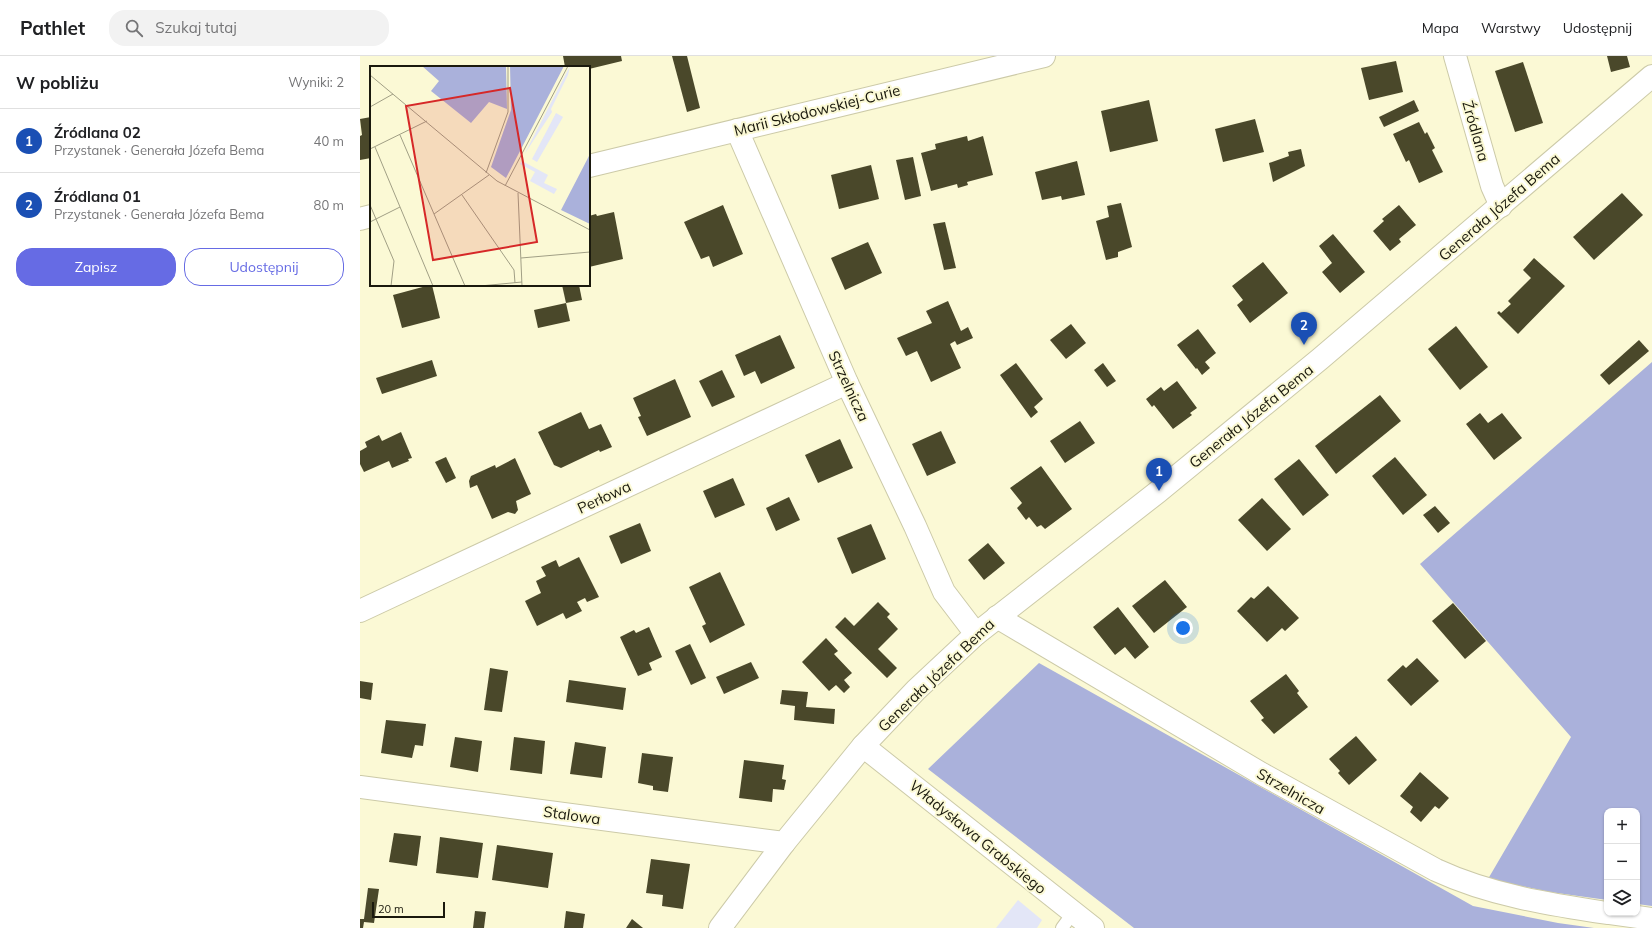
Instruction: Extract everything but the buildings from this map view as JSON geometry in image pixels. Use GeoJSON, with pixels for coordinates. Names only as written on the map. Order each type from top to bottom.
{"type":"FeatureCollection","features":[{"type":"Feature","properties":{"kind":"street","name":"Marii Skłodowskiej-Curie"},"geometry":{"type":"LineString","coordinates":[[590,166],[1044,56]]}},
{"type":"Feature","properties":{"kind":"street","name":"Źródlana"},"geometry":{"type":"LineString","coordinates":[[1455,56],[1492,186],[1501,206]]}},
{"type":"Feature","properties":{"kind":"street","name":"Generała Józefa Bema"},"geometry":{"type":"LineString","coordinates":[[720,928],[784,843],[863,746],[916,690],[976,634],[1177,477],[1320,359],[1652,76]]}},
{"type":"Feature","properties":{"kind":"street","name":"Strzelnicza"},"geometry":{"type":"LineString","coordinates":[[737,130],[847,383],[915,526],[944,592],[976,634]]}},
{"type":"Feature","properties":{"kind":"street"},"geometry":{"type":"LineString","coordinates":[[360,219],[370,216]]}},
{"type":"Feature","properties":{"kind":"street","name":"Perłowa"},"geometry":{"type":"LineString","coordinates":[[360,611],[847,383]]}},
{"type":"Feature","properties":{"kind":"street","name":"Strzelnicza"},"geometry":{"type":"LineString","coordinates":[[997,617],[1262,774],[1456,880],[1506,895],[1604,911]]}},
{"type":"Feature","properties":{"kind":"street","name":"Władysława Grabskiego"},"geometry":{"type":"LineString","coordinates":[[863,746],[1068,921],[1093,928]]}},
{"type":"Feature","properties":{"kind":"street","name":"Stalowa"},"geometry":{"type":"LineString","coordinates":[[360,787],[784,843]]}},
{"type":"Feature","properties":{"kind":"street"},"geometry":{"type":"LineString","coordinates":[[1631,916],[1652,919]]}},
{"type":"Feature","properties":{"kind":"shaded area"},"geometry":{"type":"Polygon","coordinates":[[[1652,362],[1652,906],[1640,904],[1640,808],[1604,808],[1604,900],[1550,892],[1488,879],[1571,737],[1420,564],[1652,362]]]}},
{"type":"Feature","properties":{"kind":"shaded area"},"geometry":{"type":"Polygon","coordinates":[[[1039,663],[1473,906],[1558,923],[1594,928],[1134,928],[928,769],[1039,663]]]}},
{"type":"Feature","properties":{"kind":"shaded area"},"geometry":{"type":"Polygon","coordinates":[[[1018,900],[1042,920],[1037,928],[996,928],[1018,900]]]}},
{"type":"Feature","properties":{"kind":"place","name":"Źródlana 01"},"geometry":{"type":"Point","coordinates":[1304,345]}},
{"type":"Feature","properties":{"kind":"place","name":"Źródlana 02"},"geometry":{"type":"Point","coordinates":[1159,491]}}]}
